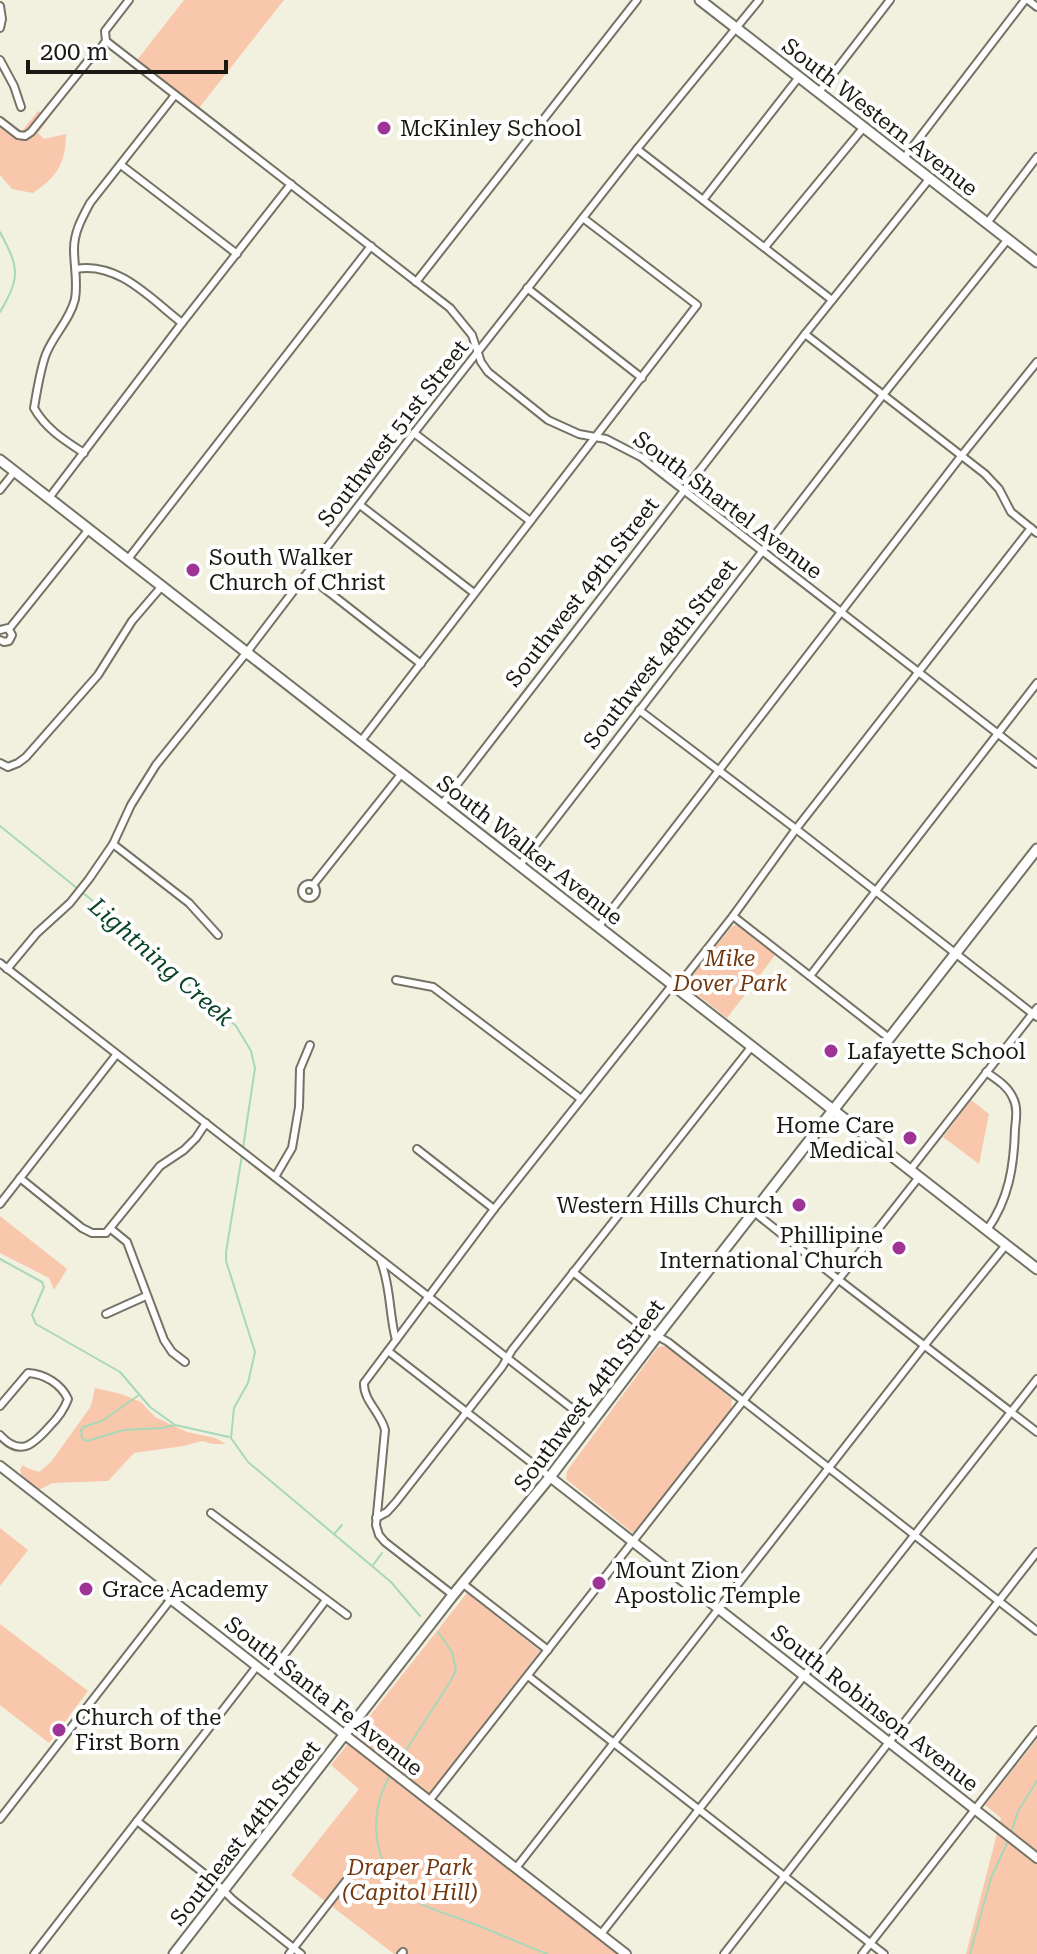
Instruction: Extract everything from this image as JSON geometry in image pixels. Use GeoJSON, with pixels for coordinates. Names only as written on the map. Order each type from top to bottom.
{"type":"FeatureCollection","features":[{"type":"Feature","properties":{"kind":"main road","name":"South Western Avenue"},"geometry":{"type":"LineString","coordinates":[[700,0],[1037,262]]}},
{"type":"Feature","properties":{"kind":"main road","name":"South Walker Avenue"},"geometry":{"type":"LineString","coordinates":[[0,460],[1037,1269]]}},
{"type":"Feature","properties":{"kind":"main road","name":"Southwest 44th Street"},"geometry":{"type":"LineString","coordinates":[[344,1733],[592,1424],[657,1336],[1037,849]]}},
{"type":"Feature","properties":{"kind":"main road","name":"Southeast 44th Street"},"geometry":{"type":"LineString","coordinates":[[174,1954],[344,1733]]}},
{"type":"Feature","properties":{"kind":"street"},"geometry":{"type":"LineString","coordinates":[[416,282],[637,0]]}},
{"type":"Feature","properties":{"kind":"street","name":"Southwest 51st Street"},"geometry":{"type":"LineString","coordinates":[[7,969],[89,879],[113,844],[136,795],[156,765],[307,575],[527,288],[759,0]]}},
{"type":"Feature","properties":{"kind":"street"},"geometry":{"type":"LineString","coordinates":[[819,92],[890,0]]}},
{"type":"Feature","properties":{"kind":"street"},"geometry":{"type":"LineString","coordinates":[[904,158],[1026,0],[1037,7]]}},
{"type":"Feature","properties":{"kind":"street"},"geometry":{"type":"LineString","coordinates":[[0,121],[18,135],[25,136],[31,132],[106,41],[105,31],[127,1]]}},
{"type":"Feature","properties":{"kind":"street"},"geometry":{"type":"LineString","coordinates":[[0,6],[0,28]]}},
{"type":"Feature","properties":{"kind":"street","name":"South Shartel Avenue"},"geometry":{"type":"LineString","coordinates":[[106,41],[450,308],[472,335],[481,362],[498,381],[548,420],[579,434],[620,445],[641,457],[1037,764]]}},
{"type":"Feature","properties":{"kind":"street"},"geometry":{"type":"LineString","coordinates":[[0,60],[21,107]]}},
{"type":"Feature","properties":{"kind":"street"},"geometry":{"type":"LineString","coordinates":[[703,200],[799,76]]}},
{"type":"Feature","properties":{"kind":"street"},"geometry":{"type":"LineString","coordinates":[[84,453],[52,432],[34,408],[46,354],[71,312],[75,296],[74,249],[80,221],[90,203],[175,95]]}},
{"type":"Feature","properties":{"kind":"street"},"geometry":{"type":"LineString","coordinates":[[765,247],[864,127]]}},
{"type":"Feature","properties":{"kind":"street"},"geometry":{"type":"LineString","coordinates":[[637,149],[832,300]]}},
{"type":"Feature","properties":{"kind":"street"},"geometry":{"type":"LineString","coordinates":[[987,223],[1037,157]]}},
{"type":"Feature","properties":{"kind":"street"},"geometry":{"type":"LineString","coordinates":[[121,165],[237,254]]}},
{"type":"Feature","properties":{"kind":"street","name":"Southwest 49th Street"},"geometry":{"type":"LineString","coordinates":[[442,804],[683,490],[930,178]]}},
{"type":"Feature","properties":{"kind":"street"},"geometry":{"type":"LineString","coordinates":[[49,498],[291,184]]}},
{"type":"Feature","properties":{"kind":"street"},"geometry":{"type":"LineString","coordinates":[[361,741],[697,305],[583,218]]}},
{"type":"Feature","properties":{"kind":"street","name":"Southwest 48th Street"},"geometry":{"type":"LineString","coordinates":[[520,865],[883,395],[1008,239]]}},
{"type":"Feature","properties":{"kind":"street"},"geometry":{"type":"LineString","coordinates":[[128,559],[371,246]]}},
{"type":"Feature","properties":{"kind":"street"},"geometry":{"type":"LineString","coordinates":[[76,269],[85,267],[116,274],[182,323]]}},
{"type":"Feature","properties":{"kind":"street"},"geometry":{"type":"LineString","coordinates":[[527,288],[642,378]]}},
{"type":"Feature","properties":{"kind":"street"},"geometry":{"type":"LineString","coordinates":[[453,1595],[385,1542],[377,1532],[385,1430],[364,1390],[367,1378],[494,1209],[733,916],[796,829],[1034,530],[1011,512],[993,482],[962,455],[805,334]]}},
{"type":"Feature","properties":{"kind":"street"},"geometry":{"type":"LineString","coordinates":[[599,926],[1037,362]]}},
{"type":"Feature","properties":{"kind":"street"},"geometry":{"type":"LineString","coordinates":[[414,433],[530,521]]}},
{"type":"Feature","properties":{"kind":"street"},"geometry":{"type":"LineString","coordinates":[[0,490],[15,471]]}},
{"type":"Feature","properties":{"kind":"street"},"geometry":{"type":"LineString","coordinates":[[360,505],[474,593]]}},
{"type":"Feature","properties":{"kind":"street"},"geometry":{"type":"LineString","coordinates":[[9,629],[89,529]]}},
{"type":"Feature","properties":{"kind":"street"},"geometry":{"type":"LineString","coordinates":[[307,575],[421,664]]}},
{"type":"Feature","properties":{"kind":"street"},"geometry":{"type":"LineString","coordinates":[[0,763],[8,767],[26,757],[98,675],[132,621],[162,586]]}},
{"type":"Feature","properties":{"kind":"street"},"geometry":{"type":"LineString","coordinates":[[0,630],[9,629]]}},
{"type":"Feature","properties":{"kind":"street"},"geometry":{"type":"LineString","coordinates":[[0,640],[6,642],[11,639],[9,629]]}},
{"type":"Feature","properties":{"kind":"street"},"geometry":{"type":"LineString","coordinates":[[810,976],[1037,683]]}},
{"type":"Feature","properties":{"kind":"street"},"geometry":{"type":"LineString","coordinates":[[639,710],[1036,1013],[910,1170]]}},
{"type":"Feature","properties":{"kind":"street"},"geometry":{"type":"LineString","coordinates":[[313,885],[402,773]]}},
{"type":"Feature","properties":{"kind":"street"},"geometry":{"type":"LineString","coordinates":[[113,844],[189,903],[218,935]]}},
{"type":"Feature","properties":{"kind":"street"},"geometry":{"type":"LineString","coordinates":[[733,916],[889,1038]]}},
{"type":"Feature","properties":{"kind":"street"},"geometry":{"type":"LineString","coordinates":[[0,963],[592,1424]]}},
{"type":"Feature","properties":{"kind":"street"},"geometry":{"type":"LineString","coordinates":[[396,980],[433,987],[581,1099]]}},
{"type":"Feature","properties":{"kind":"street"},"geometry":{"type":"LineString","coordinates":[[275,1177],[292,1148],[299,1107],[300,1069],[310,1045]]}},
{"type":"Feature","properties":{"kind":"street"},"geometry":{"type":"LineString","coordinates":[[376,1518],[396,1502],[752,1045]]}},
{"type":"Feature","properties":{"kind":"street"},"geometry":{"type":"LineString","coordinates":[[0,1204],[116,1055]]}},
{"type":"Feature","properties":{"kind":"street"},"geometry":{"type":"LineString","coordinates":[[986,1072],[1005,1086],[1013,1097],[1016,1109],[1010,1182],[1003,1204],[987,1230]]}},
{"type":"Feature","properties":{"kind":"street"},"geometry":{"type":"LineString","coordinates":[[20,1178],[82,1228],[92,1233],[106,1233],[160,1166],[184,1150],[206,1123]]}},
{"type":"Feature","properties":{"kind":"street"},"geometry":{"type":"LineString","coordinates":[[417,1149],[494,1209]]}},
{"type":"Feature","properties":{"kind":"street"},"geometry":{"type":"LineString","coordinates":[[429,1801],[919,1177]]}},
{"type":"Feature","properties":{"kind":"street"},"geometry":{"type":"LineString","coordinates":[[754,1212],[1037,1432]]}},
{"type":"Feature","properties":{"kind":"street"},"geometry":{"type":"LineString","coordinates":[[111,1229],[127,1242],[164,1340],[172,1352],[185,1362]]}},
{"type":"Feature","properties":{"kind":"street"},"geometry":{"type":"LineString","coordinates":[[516,1868],[1006,1245]]}},
{"type":"Feature","properties":{"kind":"street"},"geometry":{"type":"LineString","coordinates":[[380,1258],[396,1340]]}},
{"type":"Feature","properties":{"kind":"street"},"geometry":{"type":"LineString","coordinates":[[573,1272],[645,1329],[668,1342],[1037,1631]]}},
{"type":"Feature","properties":{"kind":"street"},"geometry":{"type":"LineString","coordinates":[[106,1314],[146,1296]]}},
{"type":"Feature","properties":{"kind":"street","name":"South Robinson Avenue"},"geometry":{"type":"LineString","coordinates":[[388,1351],[1037,1858]]}},
{"type":"Feature","properties":{"kind":"street"},"geometry":{"type":"LineString","coordinates":[[0,1406],[28,1373],[47,1377],[66,1393],[68,1399],[66,1407],[35,1443],[25,1448],[6,1442],[0,1435]]}},
{"type":"Feature","properties":{"kind":"street"},"geometry":{"type":"LineString","coordinates":[[601,1934],[1037,1379]]}},
{"type":"Feature","properties":{"kind":"street"},"geometry":{"type":"LineString","coordinates":[[0,1450],[6,1442]]}},
{"type":"Feature","properties":{"kind":"street","name":"South Santa Fe Avenue"},"geometry":{"type":"LineString","coordinates":[[0,1466],[624,1952]]}},
{"type":"Feature","properties":{"kind":"street"},"geometry":{"type":"LineString","coordinates":[[211,1513],[347,1615]]}},
{"type":"Feature","properties":{"kind":"street"},"geometry":{"type":"LineString","coordinates":[[724,1954],[1037,1552]]}},
{"type":"Feature","properties":{"kind":"street"},"geometry":{"type":"LineString","coordinates":[[462,1583],[548,1650]]}},
{"type":"Feature","properties":{"kind":"street"},"geometry":{"type":"LineString","coordinates":[[0,1819],[171,1599]]}},
{"type":"Feature","properties":{"kind":"street"},"geometry":{"type":"LineString","coordinates":[[269,1675],[326,1600]]}},
{"type":"Feature","properties":{"kind":"street"},"geometry":{"type":"LineString","coordinates":[[34,1954],[257,1666]]}},
{"type":"Feature","properties":{"kind":"street"},"geometry":{"type":"LineString","coordinates":[[528,1676],[884,1954]]}},
{"type":"Feature","properties":{"kind":"street"},"geometry":{"type":"LineString","coordinates":[[862,1954],[1037,1730]]}},
{"type":"Feature","properties":{"kind":"street"},"geometry":{"type":"LineString","coordinates":[[137,1821],[223,1890],[291,1951],[301,1954]]}},
{"type":"Feature","properties":{"kind":"street"},"geometry":{"type":"LineString","coordinates":[[291,1951],[349,1877]]}},
{"type":"Feature","properties":{"kind":"green space"},"geometry":{"type":"Polygon","coordinates":[[[184,0],[284,0],[199,108],[137,60],[184,0]]]}},
{"type":"Feature","properties":{"kind":"green space"},"geometry":{"type":"Polygon","coordinates":[[[38,111],[49,118],[38,133],[44,139],[66,134],[62,161],[49,181],[33,193],[12,189],[0,175],[0,115],[22,131],[38,111]]]}},
{"type":"Feature","properties":{"kind":"green space","name":"Mike Dover Park"},"geometry":{"type":"Polygon","coordinates":[[[735,925],[776,954],[727,1018],[689,988],[689,980],[735,925]]]}},
{"type":"Feature","properties":{"kind":"green space"},"geometry":{"type":"Polygon","coordinates":[[[971,1100],[989,1114],[979,1164],[943,1137],[971,1100]]]}},
{"type":"Feature","properties":{"kind":"green space"},"geometry":{"type":"Polygon","coordinates":[[[0,1216],[67,1269],[54,1290],[49,1278],[0,1253],[0,1216]]]}},
{"type":"Feature","properties":{"kind":"green space"},"geometry":{"type":"Polygon","coordinates":[[[665,1346],[732,1399],[731,1409],[633,1533],[566,1479],[567,1471],[658,1347],[665,1346]]]}},
{"type":"Feature","properties":{"kind":"green space"},"geometry":{"type":"Polygon","coordinates":[[[95,1388],[141,1402],[155,1417],[187,1432],[215,1438],[226,1444],[202,1441],[134,1453],[108,1481],[53,1483],[38,1490],[23,1479],[20,1470],[23,1465],[39,1472],[51,1462],[91,1406],[95,1388]]]}},
{"type":"Feature","properties":{"kind":"green space"},"geometry":{"type":"Polygon","coordinates":[[[0,1528],[28,1550],[0,1586],[0,1528]]]}},
{"type":"Feature","properties":{"kind":"green space","name":"Draper Park (Capitol Hill)"},"geometry":{"type":"Polygon","coordinates":[[[467,1593],[540,1651],[424,1801],[617,1954],[394,1954],[291,1875],[359,1789],[331,1765],[467,1593]]]}},
{"type":"Feature","properties":{"kind":"green space"},"geometry":{"type":"Polygon","coordinates":[[[0,1624],[88,1691],[49,1743],[0,1705],[0,1624]]]}},
{"type":"Feature","properties":{"kind":"green space"},"geometry":{"type":"Polygon","coordinates":[[[1037,1739],[1037,1954],[966,1954],[1001,1818],[985,1805],[1037,1739]]]}},
{"type":"Feature","properties":{"kind":"waterway","name":"Lightning Creek"},"geometry":{"type":"LineString","coordinates":[[0,232],[15,272],[12,289],[0,312]]}},
{"type":"Feature","properties":{"kind":"waterway","name":"Lightning Creek"},"geometry":{"type":"LineString","coordinates":[[0,826],[114,918],[236,1026],[251,1051],[255,1068],[243,1148]]}},
{"type":"Feature","properties":{"kind":"waterway","name":"Lightning Creek"},"geometry":{"type":"LineString","coordinates":[[242,1155],[226,1261],[255,1352],[248,1383],[234,1408],[231,1438],[248,1462],[391,1582],[420,1616]]}},
{"type":"Feature","properties":{"kind":"waterway"},"geometry":{"type":"LineString","coordinates":[[0,1259],[42,1282],[44,1287],[32,1315],[36,1324],[120,1372],[150,1407],[175,1425],[229,1437]]}},
{"type":"Feature","properties":{"kind":"waterway"},"geometry":{"type":"LineString","coordinates":[[139,1395],[102,1421],[83,1427],[82,1438],[87,1441],[124,1430],[175,1425]]}},
{"type":"Feature","properties":{"kind":"waterway"},"geometry":{"type":"LineString","coordinates":[[335,1533],[342,1525]]}},
{"type":"Feature","properties":{"kind":"waterway"},"geometry":{"type":"LineString","coordinates":[[373,1565],[382,1553]]}},
{"type":"Feature","properties":{"kind":"waterway","name":"Lightning Creek"},"geometry":{"type":"LineString","coordinates":[[394,1769],[456,1670],[452,1652],[438,1632]]}},
{"type":"Feature","properties":{"kind":"waterway","name":"Lightning Creek"},"geometry":{"type":"LineString","coordinates":[[391,1774],[383,1790],[376,1825],[382,1859],[401,1888],[426,1906],[547,1954]]}},
{"type":"Feature","properties":{"kind":"waterway"},"geometry":{"type":"LineString","coordinates":[[1011,1833],[1018,1811],[1037,1781]]}},
{"type":"Feature","properties":{"kind":"waterway"},"geometry":{"type":"LineString","coordinates":[[970,1954],[991,1878],[1009,1839]]}},
{"type":"Feature","properties":{"kind":"place","name":"McKinley School"},"geometry":{"type":"Point","coordinates":[384,128]}},
{"type":"Feature","properties":{"kind":"place","name":"South Walker Church of Christ"},"geometry":{"type":"Point","coordinates":[193,570]}},
{"type":"Feature","properties":{"kind":"place","name":"Lafayette School"},"geometry":{"type":"Point","coordinates":[831,1051]}},
{"type":"Feature","properties":{"kind":"place","name":"Home Care Medical"},"geometry":{"type":"Point","coordinates":[910,1138]}},
{"type":"Feature","properties":{"kind":"place","name":"Western Hills Church"},"geometry":{"type":"Point","coordinates":[799,1205]}},
{"type":"Feature","properties":{"kind":"place","name":"Phillipine International Church"},"geometry":{"type":"Point","coordinates":[899,1248]}},
{"type":"Feature","properties":{"kind":"place","name":"Mount Zion Apostolic Temple"},"geometry":{"type":"Point","coordinates":[599,1583]}},
{"type":"Feature","properties":{"kind":"place","name":"Grace Academy"},"geometry":{"type":"Point","coordinates":[86,1589]}},
{"type":"Feature","properties":{"kind":"place","name":"Church of the First Born"},"geometry":{"type":"Point","coordinates":[59,1730]}}]}
